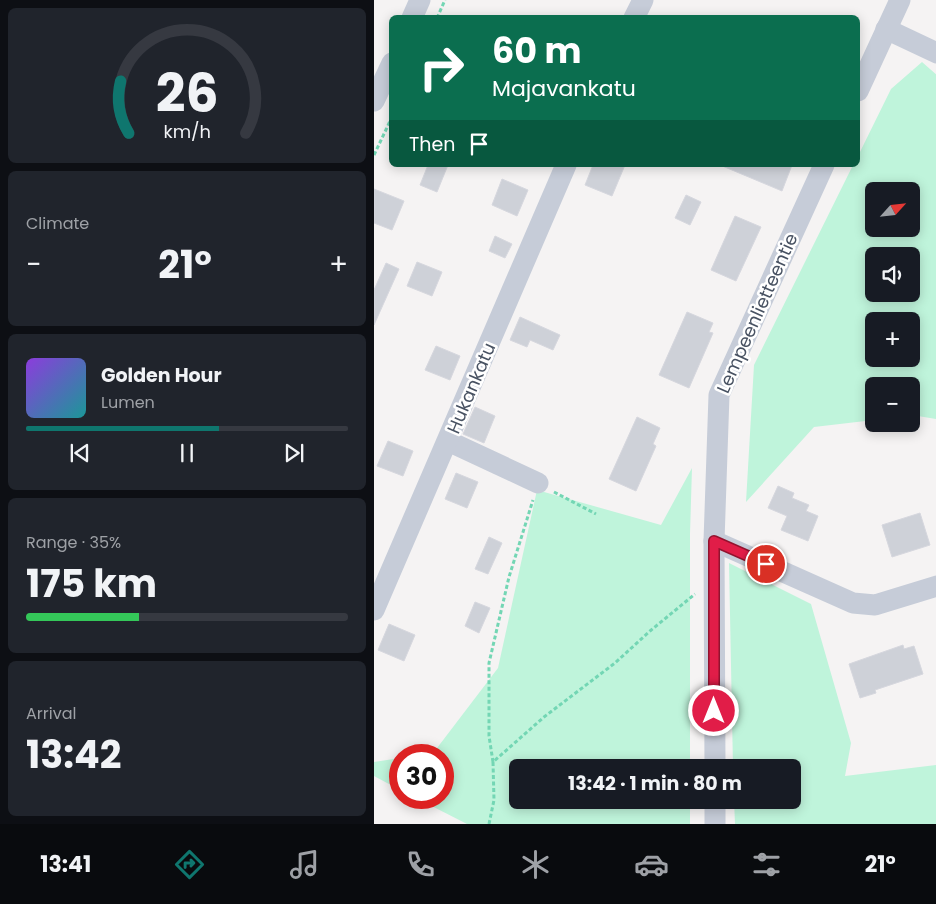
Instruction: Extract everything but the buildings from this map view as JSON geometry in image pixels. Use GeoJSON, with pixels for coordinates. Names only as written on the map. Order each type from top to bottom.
{"type":"FeatureCollection","features":[{"type":"Feature","properties":{"kind":"street"},"geometry":{"type":"LineString","coordinates":[[413,15],[420,0]]}},
{"type":"Feature","properties":{"kind":"street"},"geometry":{"type":"LineString","coordinates":[[636,15],[643,0]]}},
{"type":"Feature","properties":{"kind":"street"},"geometry":{"type":"LineString","coordinates":[[860,87],[900,0]]}},
{"type":"Feature","properties":{"kind":"street"},"geometry":{"type":"LineString","coordinates":[[886,29],[936,53]]}},
{"type":"Feature","properties":{"kind":"street"},"geometry":{"type":"LineString","coordinates":[[374,101],[389,69]]}},
{"type":"Feature","properties":{"kind":"street","name":"Hukankatu"},"geometry":{"type":"LineString","coordinates":[[374,610],[565,167]]}},
{"type":"Feature","properties":{"kind":"street","name":"Lempeenlietteentie"},"geometry":{"type":"LineString","coordinates":[[714,759],[714,541],[719,395],[823,167]]}},
{"type":"Feature","properties":{"kind":"street"},"geometry":{"type":"LineString","coordinates":[[448,441],[538,484]]}},
{"type":"Feature","properties":{"kind":"street"},"geometry":{"type":"LineString","coordinates":[[714,541],[853,603],[875,605],[936,586]]}},
{"type":"Feature","properties":{"kind":"street"},"geometry":{"type":"LineString","coordinates":[[715,809],[715,824]]}},
{"type":"Feature","properties":{"kind":"path"},"geometry":{"type":"LineString","coordinates":[[438,15],[445,0]]}},
{"type":"Feature","properties":{"kind":"path"},"geometry":{"type":"LineString","coordinates":[[374,155],[389,123]]}},
{"type":"Feature","properties":{"kind":"path"},"geometry":{"type":"LineString","coordinates":[[489,824],[494,800],[493,762],[489,736],[489,663],[509,578],[538,484],[596,514]]}},
{"type":"Feature","properties":{"kind":"path"},"geometry":{"type":"LineString","coordinates":[[493,762],[544,717],[615,663],[682,603],[714,580]]}},
{"type":"Feature","properties":{"kind":"green space"},"geometry":{"type":"Polygon","coordinates":[[[922,62],[937,75],[936,419],[920,416],[920,377],[865,377],[865,421],[814,427],[746,502],[754,365],[852,167],[860,167],[860,152],[891,89],[922,62]]]}},
{"type":"Feature","properties":{"kind":"green space"},"geometry":{"type":"Polygon","coordinates":[[[692,468],[690,534],[690,759],[509,759],[509,809],[690,809],[690,824],[467,824],[438,809],[454,809],[454,744],[440,744],[498,668],[537,490],[661,525],[692,468]]]}},
{"type":"Feature","properties":{"kind":"green space"},"geometry":{"type":"Polygon","coordinates":[[[729,563],[811,604],[851,743],[845,776],[936,765],[936,824],[735,824],[734,809],[801,809],[801,759],[733,759],[729,563]]]}},
{"type":"Feature","properties":{"kind":"green space"},"geometry":{"type":"Polygon","coordinates":[[[389,760],[389,784],[374,776],[374,762],[389,760]]]}},
{"type":"Feature","properties":{"kind":"route"},"geometry":{"type":"LineString","coordinates":[[714,711],[714,541],[766,564]]}}]}
